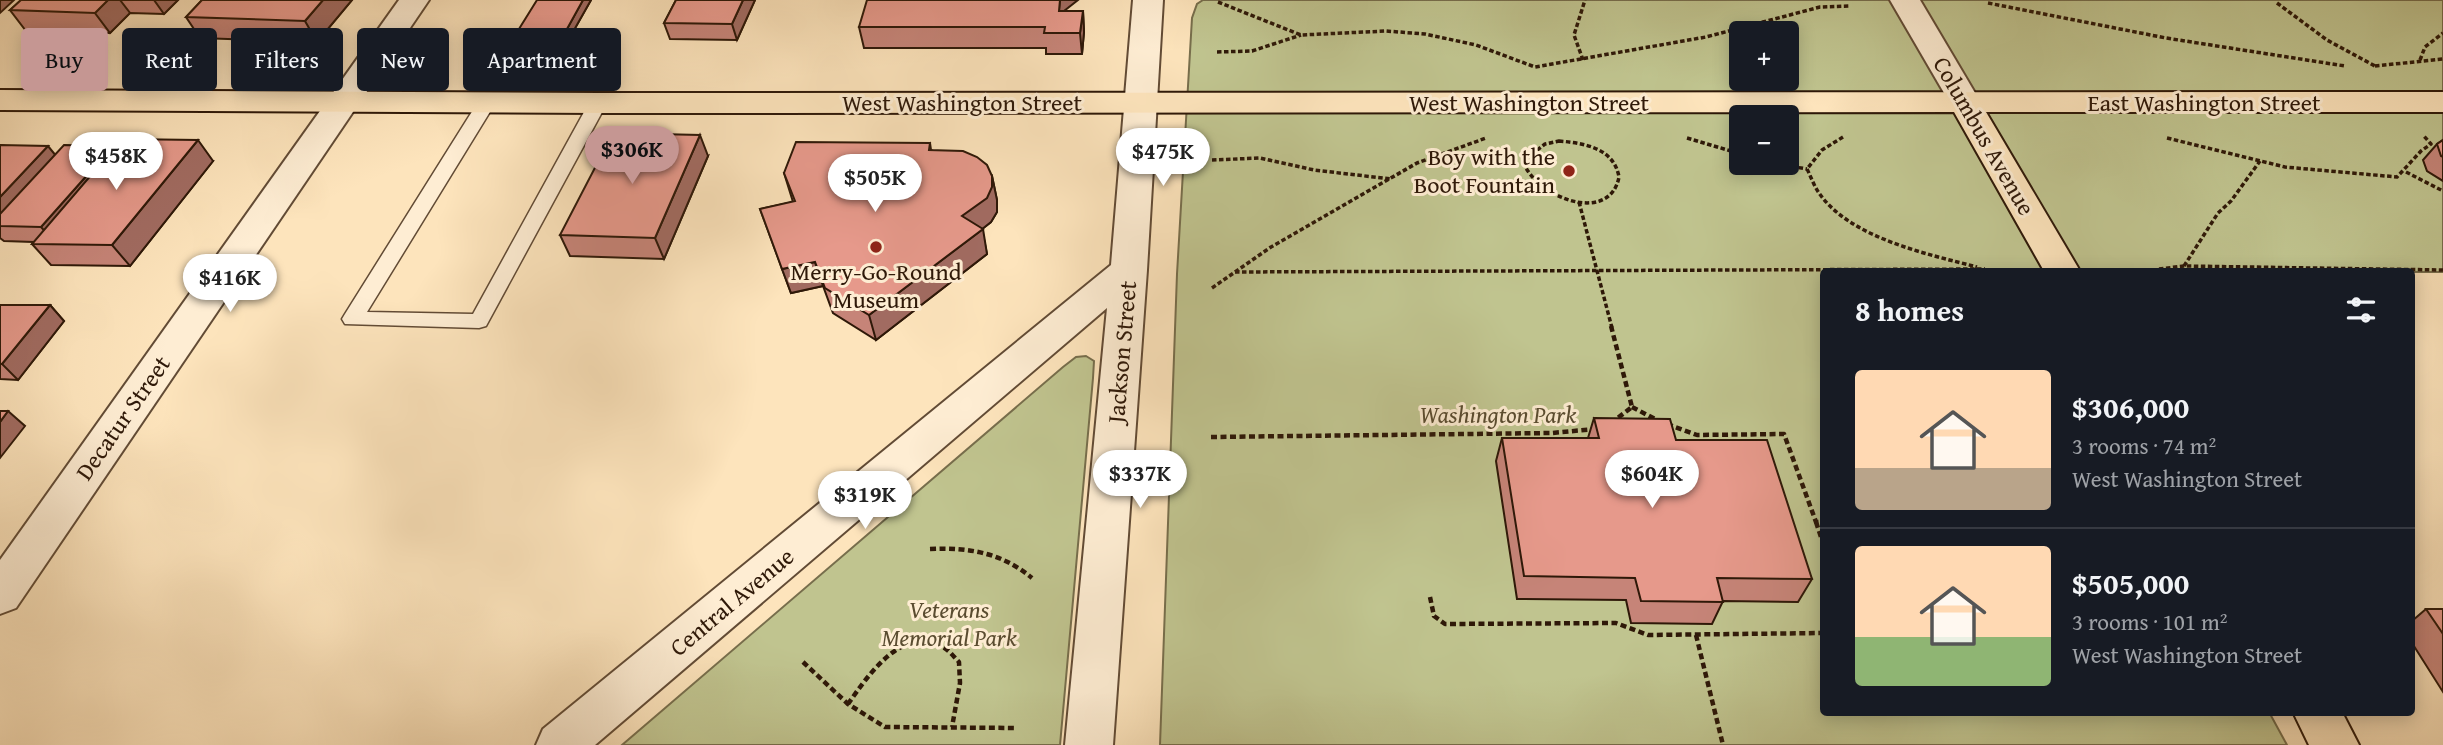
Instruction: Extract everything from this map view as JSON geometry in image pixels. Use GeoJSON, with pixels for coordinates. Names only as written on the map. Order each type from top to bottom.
{"type":"FeatureCollection","features":[{"type":"Feature","properties":{"kind":"main road","name":"West Washington Street"},"geometry":{"type":"LineString","coordinates":[[0,100],[1965,103]]}},
{"type":"Feature","properties":{"kind":"main road","name":"East Washington Street"},"geometry":{"type":"LineString","coordinates":[[1965,103],[2443,102]]}},
{"type":"Feature","properties":{"kind":"main road","name":"Columbus Avenue"},"geometry":{"type":"LineString","coordinates":[[1965,103],[2060,268]]}},
{"type":"Feature","properties":{"kind":"main road"},"geometry":{"type":"LineString","coordinates":[[2318,716],[2335,745]]}},
{"type":"Feature","properties":{"kind":"street","name":"Decatur Street"},"geometry":{"type":"LineString","coordinates":[[0,595],[414,0]]}},
{"type":"Feature","properties":{"kind":"street","name":"Jackson Street"},"geometry":{"type":"LineString","coordinates":[[1089,745],[1129,270],[1148,0]]}},
{"type":"Feature","properties":{"kind":"street","name":"Columbus Avenue"},"geometry":{"type":"LineString","coordinates":[[1905,0],[1965,103]]}},
{"type":"Feature","properties":{"kind":"street","name":"Central Avenue"},"geometry":{"type":"LineString","coordinates":[[560,745],[1129,270]]}},
{"type":"Feature","properties":{"kind":"lane"},"geometry":{"type":"LineString","coordinates":[[487,102],[352,319],[479,321],[598,103]]}},
{"type":"Feature","properties":{"kind":"path"},"geometry":{"type":"LineString","coordinates":[[1583,60],[1575,42],[1574,23],[1585,0]]}},
{"type":"Feature","properties":{"kind":"path"},"geometry":{"type":"LineString","coordinates":[[1218,2],[1301,35]]}},
{"type":"Feature","properties":{"kind":"path"},"geometry":{"type":"LineString","coordinates":[[1988,3],[2207,47],[2352,66]]}},
{"type":"Feature","properties":{"kind":"path"},"geometry":{"type":"LineString","coordinates":[[2277,3],[2327,40],[2375,66]]}},
{"type":"Feature","properties":{"kind":"path"},"geometry":{"type":"LineString","coordinates":[[1217,52],[1252,51],[1301,35],[1386,31],[1425,34],[1476,45],[1535,67],[1706,37],[1820,8],[1850,6]]}},
{"type":"Feature","properties":{"kind":"path"},"geometry":{"type":"LineString","coordinates":[[2420,60],[2424,47],[2443,33]]}},
{"type":"Feature","properties":{"kind":"path"},"geometry":{"type":"LineString","coordinates":[[2364,68],[2443,59]]}},
{"type":"Feature","properties":{"kind":"path"},"geometry":{"type":"LineString","coordinates":[[1807,169],[1812,160],[1831,142],[1854,134]]}},
{"type":"Feature","properties":{"kind":"path"},"geometry":{"type":"LineString","coordinates":[[2422,134],[2431,144]]}},
{"type":"Feature","properties":{"kind":"path"},"geometry":{"type":"LineString","coordinates":[[1676,136],[1729,151]]}},
{"type":"Feature","properties":{"kind":"path"},"geometry":{"type":"LineString","coordinates":[[1212,288],[1271,247],[1427,159],[1493,137]]}},
{"type":"Feature","properties":{"kind":"path"},"geometry":{"type":"LineString","coordinates":[[2164,137],[2315,172],[2397,177],[2406,172],[2422,148],[2431,144],[2443,146]]}},
{"type":"Feature","properties":{"kind":"path"},"geometry":{"type":"LineString","coordinates":[[1559,141],[1574,142],[1589,145],[1613,160],[1619,180],[1615,189],[1594,200],[1579,202],[1549,195],[1537,187],[1525,168],[1527,158],[1534,150],[1559,141]]}},
{"type":"Feature","properties":{"kind":"path"},"geometry":{"type":"LineString","coordinates":[[1212,160],[1260,158],[1314,170],[1392,179]]}},
{"type":"Feature","properties":{"kind":"path"},"geometry":{"type":"LineString","coordinates":[[2184,267],[2218,214],[2248,180],[2260,161]]}},
{"type":"Feature","properties":{"kind":"path"},"geometry":{"type":"LineString","coordinates":[[1799,168],[1807,169]]}},
{"type":"Feature","properties":{"kind":"path"},"geometry":{"type":"LineString","coordinates":[[1807,169],[1819,194],[1843,217],[1889,239],[1982,268]]}},
{"type":"Feature","properties":{"kind":"path"},"geometry":{"type":"LineString","coordinates":[[2406,172],[2443,191]]}},
{"type":"Feature","properties":{"kind":"path"},"geometry":{"type":"LineString","coordinates":[[1579,202],[1632,407],[1661,422],[1697,435],[1784,434],[1820,534]]}},
{"type":"Feature","properties":{"kind":"path"},"geometry":{"type":"LineString","coordinates":[[2172,268],[2270,268]]}},
{"type":"Feature","properties":{"kind":"path"},"geometry":{"type":"LineString","coordinates":[[2415,270],[2443,270]]}},
{"type":"Feature","properties":{"kind":"path"},"geometry":{"type":"LineString","coordinates":[[1235,272],[1820,271]]}},
{"type":"Feature","properties":{"kind":"path"},"geometry":{"type":"LineString","coordinates":[[1610,424],[1632,407]]}},
{"type":"Feature","properties":{"kind":"path"},"geometry":{"type":"LineString","coordinates":[[1211,437],[1552,433],[1601,429]]}},
{"type":"Feature","properties":{"kind":"path"},"geometry":{"type":"LineString","coordinates":[[1816,522],[1820,522]]}},
{"type":"Feature","properties":{"kind":"path"},"geometry":{"type":"LineString","coordinates":[[930,549],[969,549],[991,554],[1019,567],[1032,579]]}},
{"type":"Feature","properties":{"kind":"path"},"geometry":{"type":"LineString","coordinates":[[1430,597],[1434,616],[1445,624],[1616,623],[1648,635],[1820,634]]}},
{"type":"Feature","properties":{"kind":"path"},"geometry":{"type":"LineString","coordinates":[[1696,635],[1723,745]]}},
{"type":"Feature","properties":{"kind":"path"},"geometry":{"type":"LineString","coordinates":[[848,704],[886,658],[901,646],[919,641],[937,643],[945,647],[959,662],[960,683],[952,727]]}},
{"type":"Feature","properties":{"kind":"path"},"geometry":{"type":"LineString","coordinates":[[803,662],[848,704],[884,727],[1016,727]]}},
{"type":"Feature","properties":{"kind":"green space","name":"Washington Park"},"geometry":{"type":"Polygon","coordinates":[[[1203,0],[2443,0],[2443,272],[2415,272],[2415,268],[1820,268],[1820,716],[2271,716],[2287,745],[1160,745],[1177,274],[1192,18],[1197,4],[1203,0]]]}},
{"type":"Feature","properties":{"kind":"green space","name":"Veterans Memorial Park"},"geometry":{"type":"Polygon","coordinates":[[[1086,356],[1094,361],[1093,378],[1060,745],[622,745],[1063,367],[1076,357],[1086,356]]]}},
{"type":"Feature","properties":{"kind":"building"},"geometry":{"type":"Polygon","coordinates":[[[21,0],[108,0],[95,13],[10,10],[21,0]]]}},
{"type":"Feature","properties":{"kind":"building"},"geometry":{"type":"Polygon","coordinates":[[[202,0],[323,0],[305,21],[186,17],[202,0]]]}},
{"type":"Feature","properties":{"kind":"building"},"geometry":{"type":"Polygon","coordinates":[[[537,0],[583,0],[568,28],[520,28],[537,0]]]}},
{"type":"Feature","properties":{"kind":"building"},"geometry":{"type":"Polygon","coordinates":[[[676,0],[743,0],[732,24],[664,23],[676,0]]]}},
{"type":"Feature","properties":{"kind":"building"},"geometry":{"type":"Polygon","coordinates":[[[867,0],[1060,0],[1059,11],[1083,11],[1080,33],[1044,33],[1045,27],[859,27],[867,0]]]}},
{"type":"Feature","properties":{"kind":"building"},"geometry":{"type":"Polygon","coordinates":[[[613,133],[700,135],[655,238],[560,235],[613,133]]]}},
{"type":"Feature","properties":{"kind":"building"},"geometry":{"type":"Polygon","coordinates":[[[122,139],[198,140],[112,245],[32,244],[122,139]]]}},
{"type":"Feature","properties":{"kind":"building"},"geometry":{"type":"Polygon","coordinates":[[[2443,140],[2443,157],[2437,144],[2443,140]]]}},
{"type":"Feature","properties":{"kind":"building","name":"Merry-Go-Round Museum"},"geometry":{"type":"Polygon","coordinates":[[[796,142],[930,143],[929,150],[963,151],[977,157],[987,165],[992,176],[992,187],[987,198],[962,216],[983,229],[869,315],[825,288],[815,262],[782,269],[760,209],[795,201],[784,173],[796,142]]]}},
{"type":"Feature","properties":{"kind":"building"},"geometry":{"type":"Polygon","coordinates":[[[0,145],[48,146],[0,197],[0,145]]]}},
{"type":"Feature","properties":{"kind":"building"},"geometry":{"type":"Polygon","coordinates":[[[64,145],[113,146],[41,227],[0,226],[0,214],[64,145]]]}},
{"type":"Feature","properties":{"kind":"building"},"geometry":{"type":"Polygon","coordinates":[[[0,305],[50,305],[2,364],[0,364],[0,305]]]}},
{"type":"Feature","properties":{"kind":"building"},"geometry":{"type":"Polygon","coordinates":[[[0,411],[8,411],[0,422],[0,411]]]}},
{"type":"Feature","properties":{"kind":"building"},"geometry":{"type":"Polygon","coordinates":[[[1594,418],[1670,419],[1676,440],[1767,440],[1812,579],[1717,578],[1723,602],[1641,601],[1635,578],[1524,576],[1502,438],[1599,438],[1594,418]]]}},
{"type":"Feature","properties":{"kind":"building"},"geometry":{"type":"Polygon","coordinates":[[[2426,609],[2443,609],[2443,634],[2426,609]]]}},
{"type":"Feature","properties":{"kind":"place","name":"Boy with the Boot Fountain"},"geometry":{"type":"Point","coordinates":[1569,171]}},
{"type":"Feature","properties":{"kind":"place","name":"Merry-Go-Round Museum"},"geometry":{"type":"Point","coordinates":[876,247]}}]}
